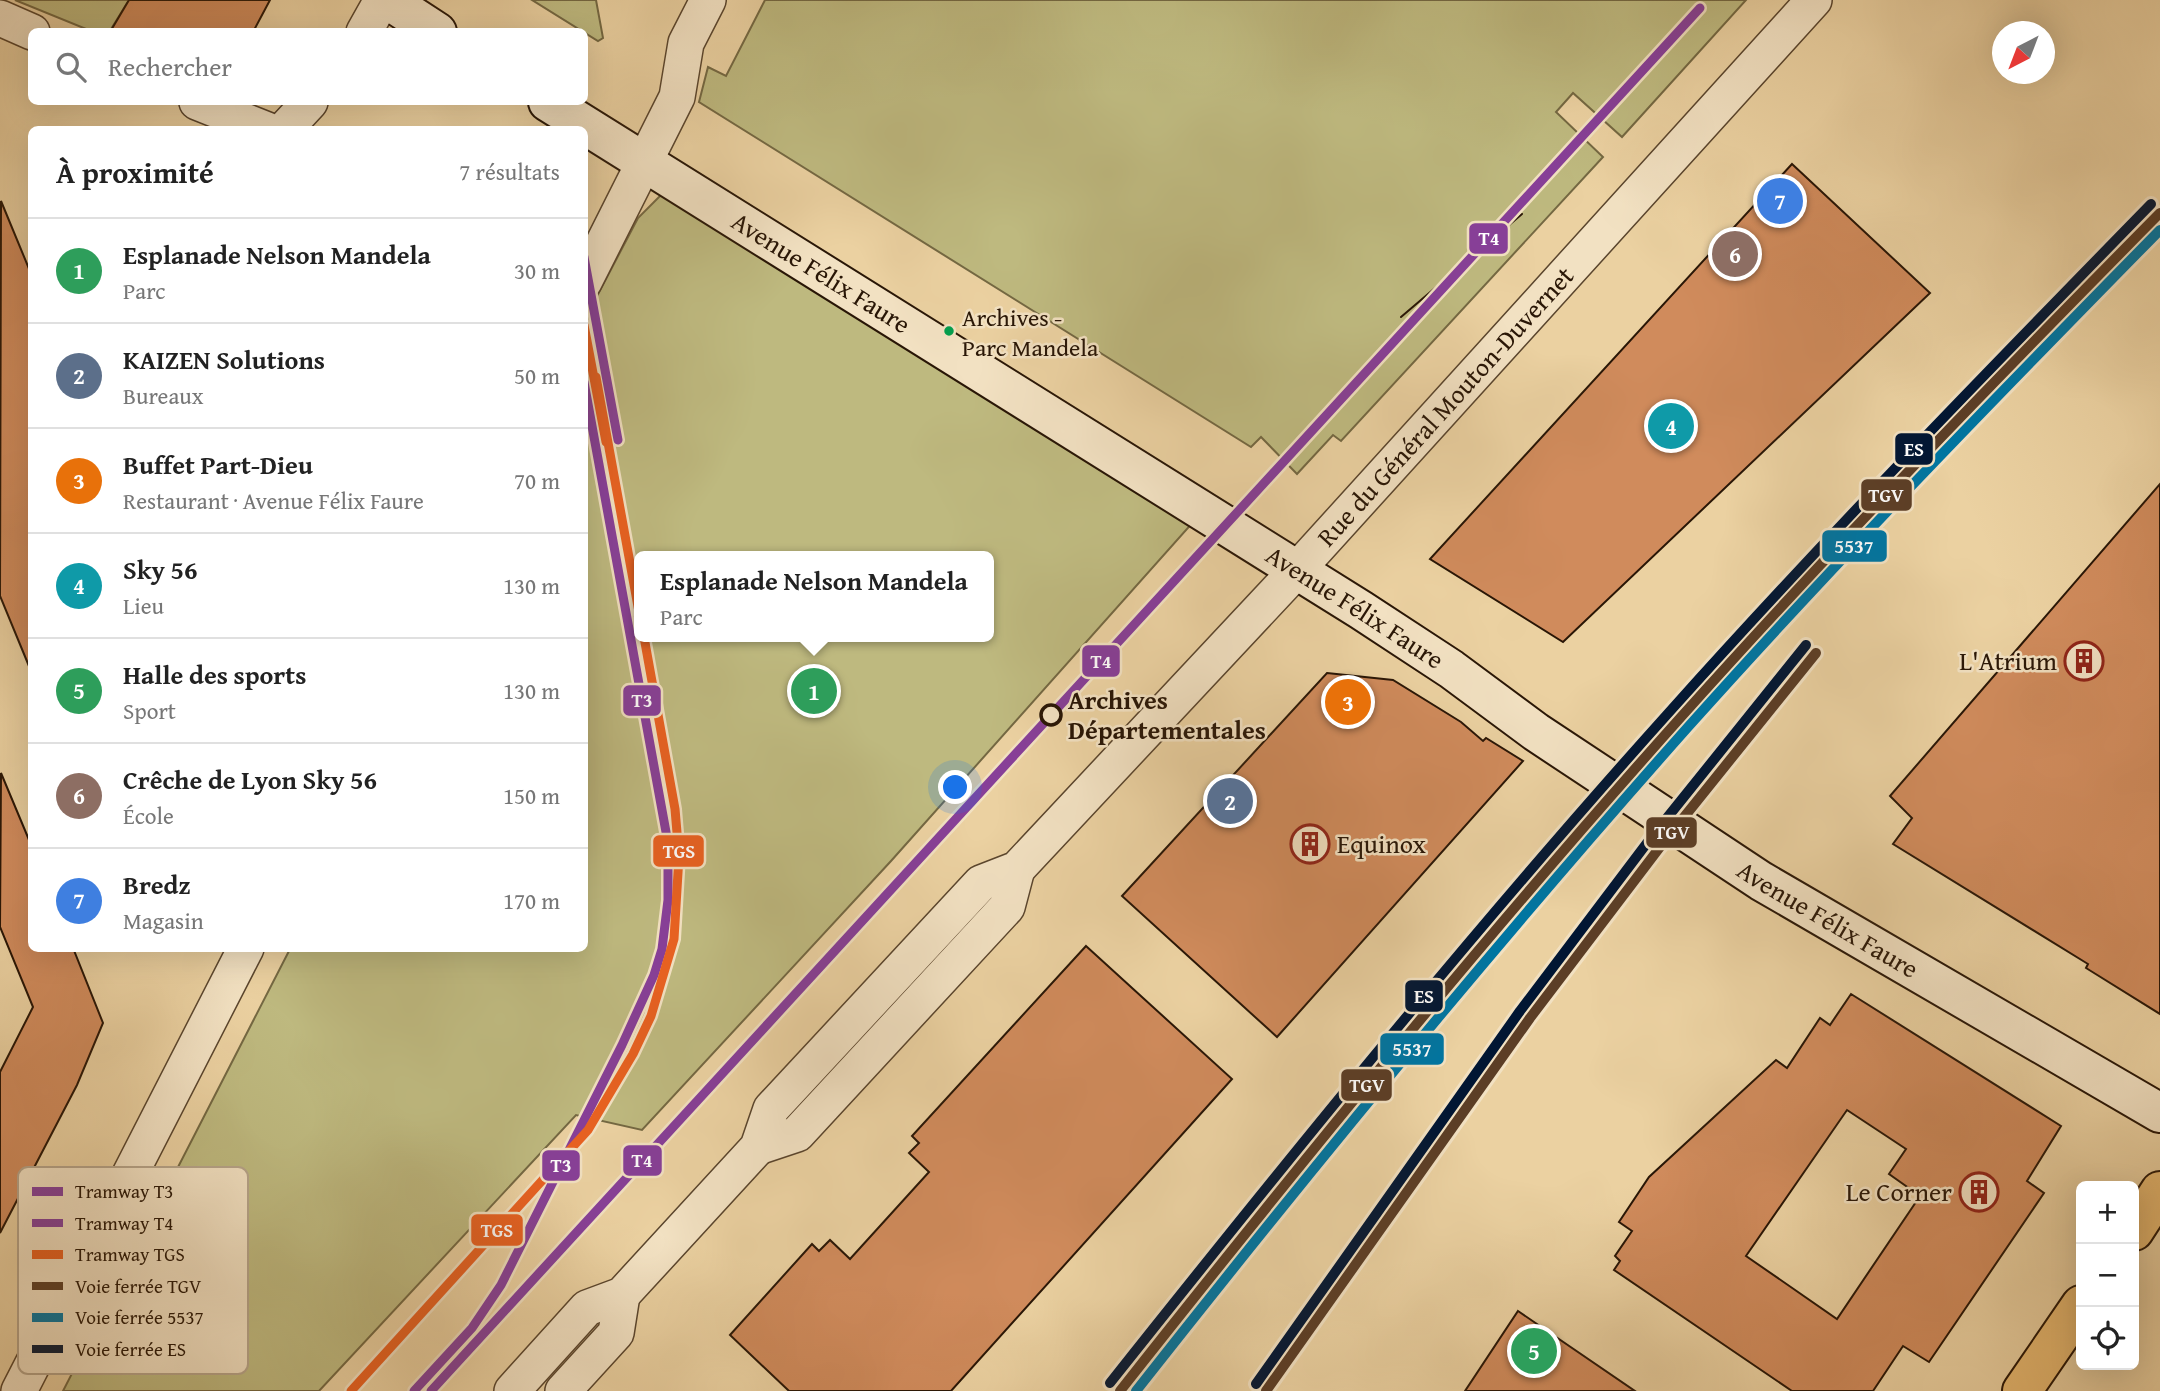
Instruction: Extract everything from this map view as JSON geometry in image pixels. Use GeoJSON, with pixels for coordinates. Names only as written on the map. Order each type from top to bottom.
{"type":"FeatureCollection","features":[{"type":"Feature","properties":{"kind":"main road"},"geometry":{"type":"LineString","coordinates":[[388,0],[432,28]]}},
{"type":"Feature","properties":{"kind":"main road","name":"Avenue Félix Faure"},"geometry":{"type":"LineString","coordinates":[[553,105],[587,126]]}},
{"type":"Feature","properties":{"kind":"main road","name":"Avenue Félix Faure"},"geometry":{"type":"LineString","coordinates":[[588,127],[1451,669],[1536,732],[1761,881],[2160,1113]]}},
{"type":"Feature","properties":{"kind":"main road"},"geometry":{"type":"LineString","coordinates":[[2139,1223],[2160,1191]]}},
{"type":"Feature","properties":{"kind":"main road"},"geometry":{"type":"LineString","coordinates":[[2022,1391],[2080,1307]]}},
{"type":"Feature","properties":{"kind":"street"},"geometry":{"type":"LineString","coordinates":[[366,28],[382,0]]}},
{"type":"Feature","properties":{"kind":"street"},"geometry":{"type":"LineString","coordinates":[[588,274],[677,97],[686,43],[708,0]]}},
{"type":"Feature","properties":{"kind":"street","name":"Rue du Général Mouton-Duvernet"},"geometry":{"type":"LineString","coordinates":[[512,1391],[587,1308],[622,1296],[758,1147],[771,1109],[846,1027],[981,883],[1017,869],[1296,571],[1814,0]]}},
{"type":"Feature","properties":{"kind":"street"},"geometry":{"type":"LineString","coordinates":[[0,19],[28,30]]}},
{"type":"Feature","properties":{"kind":"street"},"geometry":{"type":"LineString","coordinates":[[204,105],[257,126]]}},
{"type":"Feature","properties":{"kind":"street"},"geometry":{"type":"LineString","coordinates":[[288,126],[307,105]]}},
{"type":"Feature","properties":{"kind":"street"},"geometry":{"type":"LineString","coordinates":[[134,1167],[244,952]]}},
{"type":"Feature","properties":{"kind":"street"},"geometry":{"type":"LineString","coordinates":[[563,1391],[616,1333],[622,1296]]}},
{"type":"Feature","properties":{"kind":"street"},"geometry":{"type":"LineString","coordinates":[[19,1391],[28,1374]]}},
{"type":"Feature","properties":{"kind":"shaded area"},"geometry":{"type":"Polygon","coordinates":[[[15,0],[129,0],[112,28],[84,28],[15,0]]]}},
{"type":"Feature","properties":{"kind":"shaded area"},"geometry":{"type":"Polygon","coordinates":[[[532,0],[596,0],[603,38],[598,41],[588,35],[588,28],[577,28],[532,0]]]}},
{"type":"Feature","properties":{"kind":"shaded area"},"geometry":{"type":"Polygon","coordinates":[[[765,0],[1746,0],[1622,137],[1573,93],[1556,112],[1603,157],[1341,441],[1333,435],[1297,474],[1261,437],[1251,447],[699,102],[708,67],[726,76],[765,0]]]}},
{"type":"Feature","properties":{"kind":"shaded area"},"geometry":{"type":"Polygon","coordinates":[[[679,195],[1195,520],[891,861],[642,1130],[576,1115],[319,1391],[63,1391],[72,1374],[248,1374],[248,1167],[178,1167],[288,952],[588,952],[588,313],[638,218],[660,196],[679,195]]]}},
{"type":"Feature","properties":{"kind":"building"},"geometry":{"type":"Polygon","coordinates":[[[129,0],[270,0],[255,28],[112,28],[129,0]]]}},
{"type":"Feature","properties":{"kind":"building"},"geometry":{"type":"Polygon","coordinates":[[[1792,164],[1930,293],[1563,642],[1430,559],[1792,164]]]}},
{"type":"Feature","properties":{"kind":"building"},"geometry":{"type":"Polygon","coordinates":[[[1,201],[28,266],[28,664],[0,596],[1,201]]]}},
{"type":"Feature","properties":{"kind":"building","name":"L'Atrium"},"geometry":{"type":"Polygon","coordinates":[[[2160,484],[2160,1014],[2086,968],[2088,964],[1893,844],[1912,818],[1890,796],[2160,484]]]}},
{"type":"Feature","properties":{"kind":"building","name":"Equinox"},"geometry":{"type":"Polygon","coordinates":[[[1327,673],[1393,680],[1461,722],[1483,741],[1486,738],[1523,761],[1277,1037],[1122,896],[1327,673]]]}},
{"type":"Feature","properties":{"kind":"building"},"geometry":{"type":"Polygon","coordinates":[[[1,773],[28,837],[28,952],[75,952],[103,1023],[77,1085],[34,1167],[18,1167],[18,1198],[0,1233],[0,1072],[33,1007],[0,927],[1,773]]]}},
{"type":"Feature","properties":{"kind":"building"},"geometry":{"type":"Polygon","coordinates":[[[1086,946],[1232,1079],[951,1391],[789,1391],[730,1335],[812,1244],[819,1251],[830,1240],[850,1259],[929,1172],[909,1153],[919,1143],[912,1136],[1086,946]]]}},
{"type":"Feature","properties":{"kind":"building","name":"Le Corner"},"geometry":{"type":"Polygon","coordinates":[[[1851,994],[2061,1126],[2027,1181],[2044,1193],[1929,1362],[1903,1346],[1873,1391],[1792,1391],[1614,1270],[1620,1261],[1615,1256],[1632,1231],[1619,1222],[1649,1177],[1776,1060],[1787,1068],[1820,1018],[1830,1025],[1851,994]],[[1847,1110],[1746,1256],[1837,1319],[1920,1196],[1889,1174],[1906,1149],[1847,1110]]]}},
{"type":"Feature","properties":{"kind":"building"},"geometry":{"type":"Polygon","coordinates":[[[1518,1311],[1635,1391],[1465,1391],[1518,1311]]]}},
{"type":"Feature","properties":{"kind":"tram line","name":"T4"},"geometry":{"type":"LineString","coordinates":[[431,1391],[1700,8]]}},
{"type":"Feature","properties":{"kind":"tram line"},"geometry":{"type":"LineString","coordinates":[[1401,317],[1522,214]]}},
{"type":"Feature","properties":{"kind":"tram line","name":"T3"},"geometry":{"type":"LineString","coordinates":[[588,279],[618,440]]}},
{"type":"Feature","properties":{"kind":"tram line","name":"TGS"},"geometry":{"type":"LineString","coordinates":[[588,346],[606,442]]}},
{"type":"Feature","properties":{"kind":"tram line","name":"TGS"},"geometry":{"type":"LineString","coordinates":[[596,377],[634,585]]}},
{"type":"Feature","properties":{"kind":"tram line","name":"T3"},"geometry":{"type":"LineString","coordinates":[[414,1391],[472,1328],[501,1285],[622,1045],[654,975],[662,949],[668,900],[668,843],[588,404]]}},
{"type":"Feature","properties":{"kind":"tram line","name":"TGS"},"geometry":{"type":"LineString","coordinates":[[351,1391],[588,1130],[633,1054],[651,1016],[674,939],[679,856],[675,809],[645,642]]}},
{"type":"Feature","properties":{"kind":"rail line","name":"ES"},"geometry":{"type":"LineString","coordinates":[[1110,1383],[1386,1042],[1599,791],[1730,644],[1849,517],[2151,204]]}},
{"type":"Feature","properties":{"kind":"rail line","name":"TGV"},"geometry":{"type":"LineString","coordinates":[[1120,1391],[1395,1050],[1608,799],[1739,652],[1858,525],[2160,213]]}},
{"type":"Feature","properties":{"kind":"rail line","name":"5537"},"geometry":{"type":"LineString","coordinates":[[1136,1391],[1407,1055],[1688,727],[1862,538],[2160,230]]}},
{"type":"Feature","properties":{"kind":"rail line","name":"ES"},"geometry":{"type":"LineString","coordinates":[[1256,1384],[1520,1011],[1650,839],[1806,645]]}},
{"type":"Feature","properties":{"kind":"rail line","name":"TGV"},"geometry":{"type":"LineString","coordinates":[[1266,1391],[1530,1018],[1660,847],[1816,653]]}},
{"type":"Feature","properties":{"kind":"place","name":"Bredz"},"geometry":{"type":"Point","coordinates":[1780,201]}},
{"type":"Feature","properties":{"kind":"place","name":"Crêche de Lyon Sky 56"},"geometry":{"type":"Point","coordinates":[1735,254]}},
{"type":"Feature","properties":{"kind":"place","name":"Archives - Parc Mandela"},"geometry":{"type":"Point","coordinates":[949,331]}},
{"type":"Feature","properties":{"kind":"place","name":"Sky 56"},"geometry":{"type":"Point","coordinates":[1671,426]}},
{"type":"Feature","properties":{"kind":"place","name":"L'Atrium"},"geometry":{"type":"Point","coordinates":[2084,661]}},
{"type":"Feature","properties":{"kind":"place","name":"Esplanade Nelson Mandela"},"geometry":{"type":"Point","coordinates":[814,691]}},
{"type":"Feature","properties":{"kind":"place","name":"Buffet Part-Dieu"},"geometry":{"type":"Point","coordinates":[1348,702]}},
{"type":"Feature","properties":{"kind":"place","name":"Archives Départementales"},"geometry":{"type":"Point","coordinates":[1051,715]}},
{"type":"Feature","properties":{"kind":"place","name":"KAIZEN Solutions"},"geometry":{"type":"Point","coordinates":[1230,801]}},
{"type":"Feature","properties":{"kind":"place","name":"Equinox"},"geometry":{"type":"Point","coordinates":[1310,844]}},
{"type":"Feature","properties":{"kind":"place","name":"Le Corner"},"geometry":{"type":"Point","coordinates":[1979,1192]}},
{"type":"Feature","properties":{"kind":"place","name":"Halle des sports"},"geometry":{"type":"Point","coordinates":[1534,1351]}}]}
